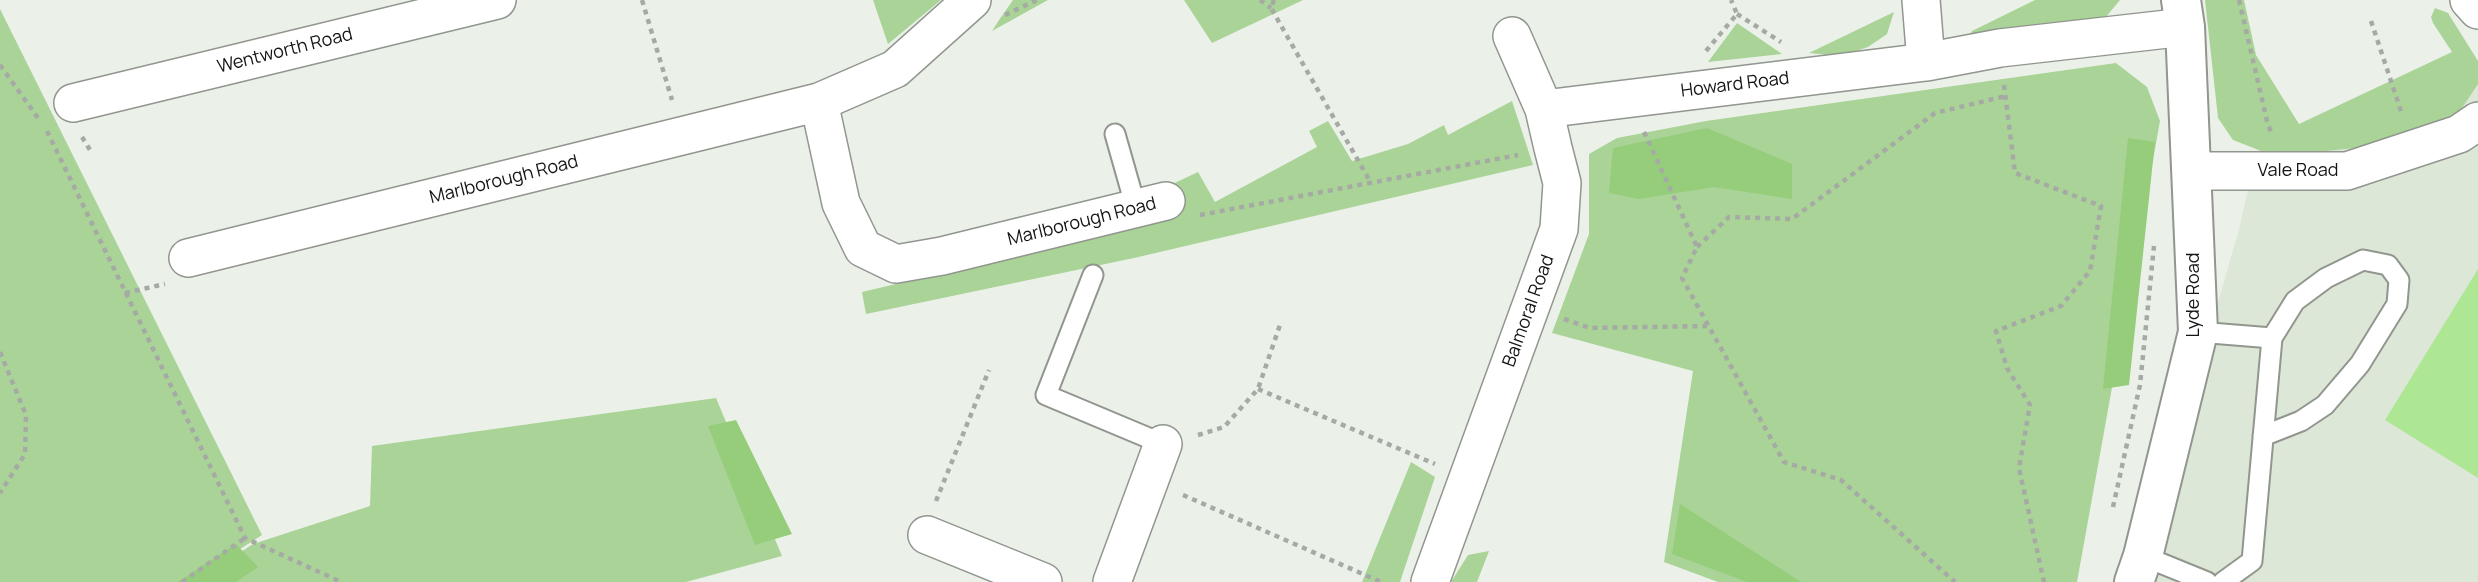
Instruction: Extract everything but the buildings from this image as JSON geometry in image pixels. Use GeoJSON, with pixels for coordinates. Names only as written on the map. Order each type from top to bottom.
{"type":"FeatureCollection","features":[{"type":"Feature","properties":{"kind":"street","name":"Wentworth Road"},"geometry":{"type":"LineString","coordinates":[[73,103],[497,0]]}},
{"type":"Feature","properties":{"kind":"street","name":"Marlborough Road"},"geometry":{"type":"LineString","coordinates":[[188,258],[819,103],[895,69],[972,0]]}},
{"type":"Feature","properties":{"kind":"street"},"geometry":{"type":"LineString","coordinates":[[1921,0],[1926,62]]}},
{"type":"Feature","properties":{"kind":"street"},"geometry":{"type":"LineString","coordinates":[[2469,0],[2478,9]]}},
{"type":"Feature","properties":{"kind":"street","name":"Howard Road"},"geometry":{"type":"LineString","coordinates":[[1544,109],[1926,62],[2183,14]]}},
{"type":"Feature","properties":{"kind":"street","name":"Lyde Road"},"geometry":{"type":"LineString","coordinates":[[2138,569],[2198,332],[2183,14]]}},
{"type":"Feature","properties":{"kind":"street","name":"Balmoral Road"},"geometry":{"type":"LineString","coordinates":[[1430,582],[1559,229],[1562,183],[1544,109],[1512,36]]}},
{"type":"Feature","properties":{"kind":"street","name":"Marlborough Road"},"geometry":{"type":"LineString","coordinates":[[819,103],[841,203],[863,248],[896,264],[942,256],[1151,205]]}},
{"type":"Feature","properties":{"kind":"street","name":"Vale Road"},"geometry":{"type":"LineString","coordinates":[[2192,171],[2347,171],[2459,134],[2478,121]]}},
{"type":"Feature","properties":{"kind":"street"},"geometry":{"type":"LineString","coordinates":[[1112,582],[1163,444]]}},
{"type":"Feature","properties":{"kind":"street"},"geometry":{"type":"LineString","coordinates":[[927,535],[1043,582]]}},
{"type":"Feature","properties":{"kind":"lane"},"geometry":{"type":"LineString","coordinates":[[1115,134],[1151,205]]}},
{"type":"Feature","properties":{"kind":"lane"},"geometry":{"type":"LineString","coordinates":[[2223,582],[2252,561],[2263,436],[2273,338],[2295,301],[2326,278],[2364,260],[2388,265],[2399,281],[2397,304],[2360,364],[2325,404],[2301,421],[2263,436]]}},
{"type":"Feature","properties":{"kind":"lane"},"geometry":{"type":"LineString","coordinates":[[1093,275],[1046,396],[1163,444]]}},
{"type":"Feature","properties":{"kind":"lane"},"geometry":{"type":"LineString","coordinates":[[2198,332],[2273,338]]}},
{"type":"Feature","properties":{"kind":"lane"},"geometry":{"type":"LineString","coordinates":[[2138,569],[2207,582]]}},
{"type":"Feature","properties":{"kind":"path"},"geometry":{"type":"LineString","coordinates":[[642,0],[683,136]]}},
{"type":"Feature","properties":{"kind":"path"},"geometry":{"type":"LineString","coordinates":[[1260,0],[1271,8],[1371,183]]}},
{"type":"Feature","properties":{"kind":"path"},"geometry":{"type":"LineString","coordinates":[[1271,8],[1274,0]]}},
{"type":"Feature","properties":{"kind":"path"},"geometry":{"type":"LineString","coordinates":[[1669,94],[1737,14],[1731,0]]}},
{"type":"Feature","properties":{"kind":"path"},"geometry":{"type":"LineString","coordinates":[[2239,0],[2267,121],[2281,153],[2282,171]]}},
{"type":"Feature","properties":{"kind":"path"},"geometry":{"type":"LineString","coordinates":[[2371,21],[2414,148]]}},
{"type":"Feature","properties":{"kind":"path"},"geometry":{"type":"LineString","coordinates":[[2000,48],[2015,173],[2101,206],[2090,271],[2061,306],[1996,331],[2007,368],[2030,404],[2019,468],[2044,582]]}},
{"type":"Feature","properties":{"kind":"path"},"geometry":{"type":"LineString","coordinates":[[0,65],[49,134],[245,538],[341,582]]}},
{"type":"Feature","properties":{"kind":"path"},"geometry":{"type":"LineString","coordinates":[[1955,582],[1841,480],[1784,462],[1682,278],[1697,247],[1729,217],[1792,219],[1936,113],[2006,96]]}},
{"type":"Feature","properties":{"kind":"path"},"geometry":{"type":"LineString","coordinates":[[1628,99],[1697,247]]}},
{"type":"Feature","properties":{"kind":"path"},"geometry":{"type":"LineString","coordinates":[[1151,205],[1179,219],[1553,148]]}},
{"type":"Feature","properties":{"kind":"path"},"geometry":{"type":"LineString","coordinates":[[2111,514],[2140,385],[2154,237]]}},
{"type":"Feature","properties":{"kind":"path"},"geometry":{"type":"LineString","coordinates":[[1530,308],[1590,328],[1707,326]]}},
{"type":"Feature","properties":{"kind":"path"},"geometry":{"type":"LineString","coordinates":[[1163,444],[1224,427],[1258,389],[1281,322]]}},
{"type":"Feature","properties":{"kind":"path"},"geometry":{"type":"LineString","coordinates":[[0,352],[26,415],[25,454],[0,493]]}},
{"type":"Feature","properties":{"kind":"path"},"geometry":{"type":"LineString","coordinates":[[927,535],[929,518],[989,370]]}},
{"type":"Feature","properties":{"kind":"path"},"geometry":{"type":"LineString","coordinates":[[1258,389],[1468,478]]}},
{"type":"Feature","properties":{"kind":"path"},"geometry":{"type":"LineString","coordinates":[[1149,481],[1381,582]]}},
{"type":"Feature","properties":{"kind":"path"},"geometry":{"type":"LineString","coordinates":[[181,582],[245,538]]}},
{"type":"Feature","properties":{"kind":"shaded area"},"geometry":{"type":"Polygon","coordinates":[[[2478,77],[2478,582],[2138,582],[2239,229],[2259,142],[2478,77]]]}},
{"type":"Feature","properties":{"kind":"green space"},"geometry":{"type":"Polygon","coordinates":[[[873,0],[941,0],[888,44],[873,0]]]}},
{"type":"Feature","properties":{"kind":"green space"},"geometry":{"type":"Polygon","coordinates":[[[1013,0],[1048,0],[992,31],[999,20],[1013,0]]]}},
{"type":"Feature","properties":{"kind":"green space"},"geometry":{"type":"Polygon","coordinates":[[[1184,0],[1303,0],[1212,43],[1184,0]]]}},
{"type":"Feature","properties":{"kind":"green space"},"geometry":{"type":"Polygon","coordinates":[[[2035,0],[2120,0],[2105,18],[1966,41],[1972,31],[2035,0]]]}},
{"type":"Feature","properties":{"kind":"green space"},"geometry":{"type":"Polygon","coordinates":[[[2205,0],[2244,0],[2256,55],[2299,124],[2452,52],[2433,23],[2431,17],[2435,8],[2448,13],[2478,61],[2478,84],[2458,114],[2356,148],[2274,156],[2233,140],[2218,118],[2205,0]]]}},
{"type":"Feature","properties":{"kind":"green space"},"geometry":{"type":"Polygon","coordinates":[[[0,9],[262,535],[189,582],[0,582],[0,9]]]}},
{"type":"Feature","properties":{"kind":"green space"},"geometry":{"type":"Polygon","coordinates":[[[1894,12],[1887,34],[1868,47],[1840,56],[1809,53],[1894,12]]]}},
{"type":"Feature","properties":{"kind":"green space"},"geometry":{"type":"Polygon","coordinates":[[[1737,23],[1782,54],[1708,62],[1737,23]]]}},
{"type":"Feature","properties":{"kind":"green space"},"geometry":{"type":"Polygon","coordinates":[[[2116,63],[2147,87],[2160,121],[2077,582],[1718,582],[1664,562],[1693,371],[1552,333],[1589,234],[1589,154],[1617,138],[1706,121],[2116,63]]]}},
{"type":"Feature","properties":{"kind":"green space"},"geometry":{"type":"Polygon","coordinates":[[[1512,101],[1533,165],[1134,258],[866,314],[862,292],[1175,218],[1166,187],[1198,172],[1215,202],[1317,147],[1309,131],[1328,121],[1352,161],[1408,144],[1444,125],[1448,135],[1512,101]]]}},
{"type":"Feature","properties":{"kind":"green space"},"geometry":{"type":"Polygon","coordinates":[[[1707,128],[1792,164],[1792,199],[1714,187],[1639,199],[1609,193],[1613,148],[1707,128]]]}},
{"type":"Feature","properties":{"kind":"green space"},"geometry":{"type":"Polygon","coordinates":[[[2128,138],[2155,142],[2129,385],[2103,389],[2128,138]]]}},
{"type":"Feature","properties":{"kind":"green space"},"geometry":{"type":"Polygon","coordinates":[[[716,398],[782,556],[686,582],[195,582],[253,544],[370,506],[372,446],[716,398]]]}},
{"type":"Feature","properties":{"kind":"green space"},"geometry":{"type":"Polygon","coordinates":[[[736,420],[792,534],[755,545],[708,426],[736,420]]]}},
{"type":"Feature","properties":{"kind":"green space"},"geometry":{"type":"Polygon","coordinates":[[[1411,462],[1435,477],[1400,582],[1362,582],[1411,462]]]}},
{"type":"Feature","properties":{"kind":"green space"},"geometry":{"type":"Polygon","coordinates":[[[1680,504],[1801,582],[1747,582],[1672,554],[1680,504]]]}},
{"type":"Feature","properties":{"kind":"green space"},"geometry":{"type":"Polygon","coordinates":[[[236,544],[258,567],[236,582],[178,582],[236,544]]]}},
{"type":"Feature","properties":{"kind":"green space"},"geometry":{"type":"Polygon","coordinates":[[[1489,551],[1477,582],[1451,582],[1468,555],[1489,551]]]}}]}
